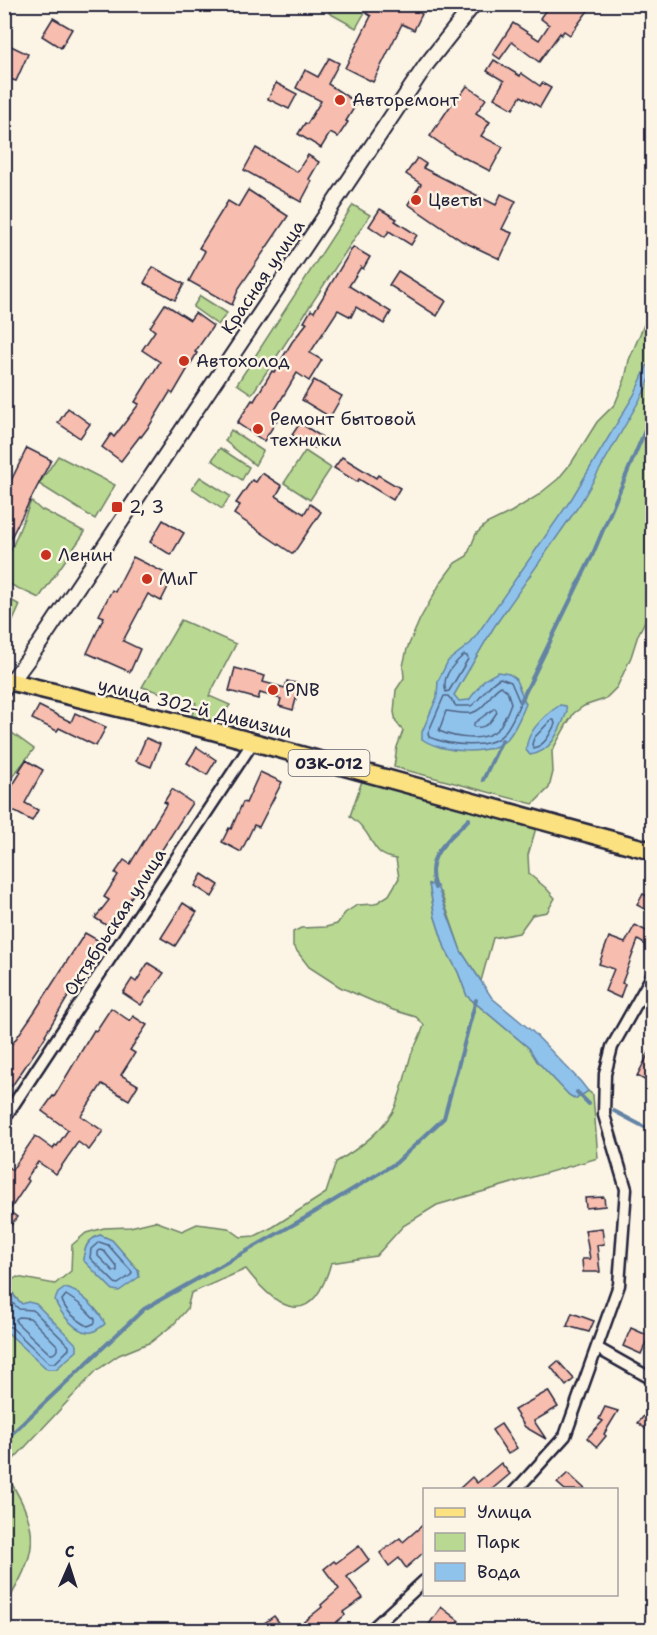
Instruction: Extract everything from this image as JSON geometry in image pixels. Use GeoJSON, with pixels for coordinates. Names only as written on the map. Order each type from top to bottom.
{"type":"FeatureCollection","features":[{"type":"Feature","properties":{"kind":"main road","name":"улица 302-й Дивизии"},"geometry":{"type":"LineString","coordinates":[[7,685],[253,742],[652,851]]}},
{"type":"Feature","properties":{"kind":"street","name":"Красная улица"},"geometry":{"type":"LineString","coordinates":[[7,685],[40,643],[426,65],[474,4]]}},
{"type":"Feature","properties":{"kind":"street","name":"Октябрьская улица"},"geometry":{"type":"LineString","coordinates":[[4,1119],[253,742]]}},
{"type":"Feature","properties":{"kind":"street"},"geometry":{"type":"LineString","coordinates":[[518,1488],[565,1436],[619,1285],[626,1189],[604,1115],[605,1074],[612,1047],[652,976]]}},
{"type":"Feature","properties":{"kind":"street"},"geometry":{"type":"LineString","coordinates":[[597,1348],[652,1379]]}},
{"type":"Feature","properties":{"kind":"street"},"geometry":{"type":"LineString","coordinates":[[371,1630],[423,1582]]}},
{"type":"Feature","properties":{"kind":"green space"},"geometry":{"type":"Polygon","coordinates":[[[334,5],[369,5],[356,28],[329,13],[334,5]]]}},
{"type":"Feature","properties":{"kind":"green space"},"geometry":{"type":"Polygon","coordinates":[[[353,205],[370,215],[252,394],[237,384],[353,205]]]}},
{"type":"Feature","properties":{"kind":"green space"},"geometry":{"type":"Polygon","coordinates":[[[200,296],[227,313],[218,325],[193,307],[200,296]]]}},
{"type":"Feature","properties":{"kind":"green space"},"geometry":{"type":"Polygon","coordinates":[[[652,297],[652,607],[617,687],[605,699],[584,706],[574,713],[552,751],[553,772],[549,788],[533,804],[394,767],[397,747],[403,731],[396,722],[394,712],[396,690],[404,678],[403,666],[407,649],[420,619],[441,582],[455,563],[467,556],[476,534],[486,524],[537,496],[558,479],[572,462],[597,422],[615,404],[625,379],[629,360],[646,320],[648,304],[652,297]]]}},
{"type":"Feature","properties":{"kind":"green space"},"geometry":{"type":"Polygon","coordinates":[[[231,430],[263,451],[255,465],[225,441],[231,430]]]}},
{"type":"Feature","properties":{"kind":"green space"},"geometry":{"type":"Polygon","coordinates":[[[220,448],[249,467],[242,480],[212,460],[220,448]]]}},
{"type":"Feature","properties":{"kind":"green space"},"geometry":{"type":"Polygon","coordinates":[[[305,451],[331,468],[310,500],[284,483],[305,451]]]}},
{"type":"Feature","properties":{"kind":"green space"},"geometry":{"type":"Polygon","coordinates":[[[58,456],[115,485],[95,519],[39,484],[58,456]]]}},
{"type":"Feature","properties":{"kind":"green space"},"geometry":{"type":"Polygon","coordinates":[[[200,477],[230,496],[222,509],[192,488],[200,477]]]}},
{"type":"Feature","properties":{"kind":"green space"},"geometry":{"type":"Polygon","coordinates":[[[31,501],[42,511],[85,532],[39,598],[5,582],[5,565],[31,501]]]}},
{"type":"Feature","properties":{"kind":"green space"},"geometry":{"type":"Polygon","coordinates":[[[5,597],[20,605],[5,639],[5,597]]]}},
{"type":"Feature","properties":{"kind":"green space"},"geometry":{"type":"Polygon","coordinates":[[[181,620],[236,644],[209,696],[230,705],[217,723],[191,718],[196,703],[142,687],[181,620]]]}},
{"type":"Feature","properties":{"kind":"green space"},"geometry":{"type":"Polygon","coordinates":[[[8,730],[34,749],[13,776],[5,770],[5,735],[8,730]]]}},
{"type":"Feature","properties":{"kind":"green space"},"geometry":{"type":"Polygon","coordinates":[[[362,781],[536,828],[528,855],[529,874],[555,898],[547,912],[532,915],[519,933],[493,938],[481,981],[461,951],[441,893],[429,884],[435,917],[445,948],[458,972],[467,996],[529,1048],[537,1061],[569,1095],[576,1099],[588,1091],[593,1095],[598,1158],[437,1205],[403,1226],[376,1256],[331,1263],[323,1284],[314,1298],[305,1306],[294,1307],[283,1304],[271,1296],[246,1269],[191,1293],[187,1309],[174,1324],[151,1342],[119,1355],[96,1371],[12,1461],[9,1479],[27,1514],[31,1529],[31,1543],[24,1571],[5,1606],[4,1329],[22,1304],[8,1289],[5,1290],[5,1285],[17,1277],[55,1284],[71,1271],[72,1245],[86,1233],[104,1228],[130,1227],[155,1221],[182,1231],[197,1224],[228,1228],[241,1237],[255,1236],[326,1193],[336,1162],[374,1134],[395,1108],[411,1055],[424,1025],[416,1017],[393,1010],[340,987],[309,967],[293,946],[293,932],[301,928],[337,924],[345,913],[357,905],[375,904],[389,895],[399,878],[396,859],[378,851],[366,832],[350,816],[362,781]],[[100,1235],[92,1239],[86,1248],[83,1260],[138,1270],[112,1240],[100,1235]]]}},
{"type":"Feature","properties":{"kind":"water"},"geometry":{"type":"Polygon","coordinates":[[[652,355],[652,374],[643,394],[580,504],[494,627],[454,695],[459,701],[469,700],[484,680],[498,672],[509,674],[515,678],[526,704],[518,722],[508,738],[490,748],[466,751],[430,744],[422,739],[422,732],[437,697],[438,681],[448,661],[471,643],[572,498],[634,395],[652,355]]]}},
{"type":"Feature","properties":{"kind":"water"},"geometry":{"type":"Polygon","coordinates":[[[560,705],[566,706],[567,712],[554,740],[544,750],[530,755],[526,750],[533,730],[560,705]]]}},
{"type":"Feature","properties":{"kind":"water"},"geometry":{"type":"Polygon","coordinates":[[[429,884],[437,886],[461,951],[492,998],[533,1032],[588,1091],[576,1099],[569,1095],[537,1061],[529,1048],[467,996],[458,972],[445,948],[435,917],[429,884]]]}},
{"type":"Feature","properties":{"kind":"water"},"geometry":{"type":"Polygon","coordinates":[[[100,1235],[112,1240],[138,1270],[139,1277],[119,1291],[113,1290],[83,1260],[87,1244],[100,1235]]]}},
{"type":"Feature","properties":{"kind":"water"},"geometry":{"type":"Polygon","coordinates":[[[65,1288],[88,1302],[99,1313],[105,1324],[94,1331],[86,1332],[69,1322],[55,1300],[58,1293],[65,1288]]]}},
{"type":"Feature","properties":{"kind":"water"},"geometry":{"type":"Polygon","coordinates":[[[5,1290],[12,1290],[22,1304],[28,1302],[36,1304],[77,1345],[77,1351],[56,1369],[47,1369],[5,1330],[7,1302],[5,1290]]]}},
{"type":"Feature","properties":{"kind":"building"},"geometry":{"type":"Polygon","coordinates":[[[370,4],[403,4],[422,14],[414,30],[402,24],[373,82],[345,68],[371,16],[366,13],[370,4]]]}},
{"type":"Feature","properties":{"kind":"building"},"geometry":{"type":"Polygon","coordinates":[[[550,4],[593,4],[570,35],[564,31],[561,35],[560,33],[539,62],[512,42],[500,59],[493,54],[513,23],[539,40],[549,25],[540,18],[550,4]]]}},
{"type":"Feature","properties":{"kind":"building"},"geometry":{"type":"Polygon","coordinates":[[[53,18],[72,29],[61,48],[42,36],[53,18]]]}},
{"type":"Feature","properties":{"kind":"building"},"geometry":{"type":"Polygon","coordinates":[[[9,45],[28,54],[16,81],[4,77],[4,54],[9,45]]]}},
{"type":"Feature","properties":{"kind":"building"},"geometry":{"type":"Polygon","coordinates":[[[329,58],[339,63],[328,84],[357,103],[338,137],[330,133],[321,148],[298,134],[321,101],[296,88],[305,70],[318,77],[329,58]]]}},
{"type":"Feature","properties":{"kind":"building"},"geometry":{"type":"Polygon","coordinates":[[[494,60],[520,76],[521,73],[540,86],[542,83],[551,88],[540,107],[521,96],[513,109],[494,98],[504,81],[487,71],[494,60]]]}},
{"type":"Feature","properties":{"kind":"building"},"geometry":{"type":"Polygon","coordinates":[[[276,83],[297,94],[289,109],[268,99],[276,83]]]}},
{"type":"Feature","properties":{"kind":"building"},"geometry":{"type":"Polygon","coordinates":[[[467,86],[486,99],[476,113],[490,122],[481,136],[503,147],[490,171],[453,152],[430,136],[455,99],[457,100],[467,86]]]}},
{"type":"Feature","properties":{"kind":"building"},"geometry":{"type":"Polygon","coordinates":[[[256,148],[297,172],[308,155],[319,162],[309,179],[312,181],[301,202],[244,170],[256,148]]]}},
{"type":"Feature","properties":{"kind":"building"},"geometry":{"type":"Polygon","coordinates":[[[417,158],[426,164],[423,168],[496,205],[501,194],[516,201],[502,229],[512,233],[500,259],[462,241],[408,204],[421,184],[406,174],[417,158]]]}},
{"type":"Feature","properties":{"kind":"building"},"geometry":{"type":"Polygon","coordinates":[[[248,190],[288,216],[239,288],[232,305],[189,281],[205,251],[199,248],[228,201],[238,207],[248,190]]]}},
{"type":"Feature","properties":{"kind":"building"},"geometry":{"type":"Polygon","coordinates":[[[380,209],[417,235],[411,245],[389,231],[385,237],[369,226],[380,209]]]}},
{"type":"Feature","properties":{"kind":"building"},"geometry":{"type":"Polygon","coordinates":[[[353,247],[370,257],[349,286],[391,312],[384,324],[356,307],[351,317],[338,310],[310,353],[322,360],[309,381],[297,373],[273,413],[279,417],[264,441],[237,423],[307,323],[304,322],[311,310],[314,312],[353,247]]]}},
{"type":"Feature","properties":{"kind":"building"},"geometry":{"type":"Polygon","coordinates":[[[153,267],[184,284],[175,300],[144,283],[153,267]]]}},
{"type":"Feature","properties":{"kind":"building"},"geometry":{"type":"Polygon","coordinates":[[[398,271],[446,301],[437,316],[389,285],[398,271]]]}},
{"type":"Feature","properties":{"kind":"building"},"geometry":{"type":"Polygon","coordinates":[[[165,304],[190,320],[195,313],[213,326],[195,352],[197,353],[173,394],[170,392],[150,425],[121,461],[102,447],[111,434],[114,437],[139,404],[135,402],[160,362],[142,350],[155,331],[150,327],[165,304]]]}},
{"type":"Feature","properties":{"kind":"building"},"geometry":{"type":"Polygon","coordinates":[[[314,380],[342,396],[330,417],[302,400],[314,380]]]}},
{"type":"Feature","properties":{"kind":"building"},"geometry":{"type":"Polygon","coordinates":[[[68,408],[90,424],[80,438],[58,423],[68,408]]]}},
{"type":"Feature","properties":{"kind":"building"},"geometry":{"type":"Polygon","coordinates":[[[300,423],[322,437],[315,448],[292,435],[300,423]]]}},
{"type":"Feature","properties":{"kind":"building"},"geometry":{"type":"Polygon","coordinates":[[[27,448],[51,460],[4,551],[4,495],[27,448]]]}},
{"type":"Feature","properties":{"kind":"building"},"geometry":{"type":"Polygon","coordinates":[[[342,457],[376,478],[378,475],[400,488],[393,500],[359,479],[357,482],[334,468],[342,457]]]}},
{"type":"Feature","properties":{"kind":"building"},"geometry":{"type":"Polygon","coordinates":[[[262,473],[282,486],[276,496],[304,514],[310,504],[321,512],[293,554],[234,514],[240,505],[236,503],[252,480],[256,482],[262,473]]]}},
{"type":"Feature","properties":{"kind":"building"},"geometry":{"type":"Polygon","coordinates":[[[163,520],[184,533],[171,555],[150,542],[163,520]]]}},
{"type":"Feature","properties":{"kind":"building"},"geometry":{"type":"Polygon","coordinates":[[[133,557],[173,577],[161,601],[148,594],[123,641],[140,649],[130,672],[87,653],[104,617],[99,615],[112,590],[115,592],[133,557]]]}},
{"type":"Feature","properties":{"kind":"building"},"geometry":{"type":"Polygon","coordinates":[[[235,668],[265,676],[263,682],[285,688],[287,681],[300,684],[293,710],[279,706],[281,699],[260,693],[258,699],[229,691],[235,668]]]}},
{"type":"Feature","properties":{"kind":"building"},"geometry":{"type":"Polygon","coordinates":[[[39,706],[71,722],[75,713],[106,727],[96,746],[59,728],[57,731],[32,719],[39,706]]]}},
{"type":"Feature","properties":{"kind":"building"},"geometry":{"type":"Polygon","coordinates":[[[146,738],[160,744],[151,767],[136,761],[146,738]]]}},
{"type":"Feature","properties":{"kind":"building"},"geometry":{"type":"Polygon","coordinates":[[[197,747],[216,760],[207,775],[187,763],[197,747]]]}},
{"type":"Feature","properties":{"kind":"building"},"geometry":{"type":"Polygon","coordinates":[[[26,760],[43,770],[25,803],[38,810],[32,821],[4,806],[4,792],[8,793],[26,760]]]}},
{"type":"Feature","properties":{"kind":"building"},"geometry":{"type":"Polygon","coordinates":[[[260,772],[282,782],[259,827],[254,825],[241,852],[222,842],[229,828],[231,829],[243,802],[246,803],[260,772]]]}},
{"type":"Feature","properties":{"kind":"building"},"geometry":{"type":"Polygon","coordinates":[[[172,789],[192,803],[112,929],[95,918],[109,900],[104,897],[118,875],[115,873],[124,860],[130,864],[167,803],[164,802],[172,789]]]}},
{"type":"Feature","properties":{"kind":"building"},"geometry":{"type":"Polygon","coordinates":[[[202,874],[219,885],[212,897],[195,886],[202,874]]]}},
{"type":"Feature","properties":{"kind":"building"},"geometry":{"type":"Polygon","coordinates":[[[643,894],[652,898],[652,913],[637,905],[643,894]]]}},
{"type":"Feature","properties":{"kind":"building"},"geometry":{"type":"Polygon","coordinates":[[[183,903],[197,912],[175,946],[161,938],[183,903]]]}},
{"type":"Feature","properties":{"kind":"building"},"geometry":{"type":"Polygon","coordinates":[[[635,925],[652,934],[646,945],[638,940],[622,983],[625,984],[620,998],[605,991],[614,969],[599,964],[609,937],[625,943],[635,925]]]}},
{"type":"Feature","properties":{"kind":"building"},"geometry":{"type":"Polygon","coordinates":[[[85,933],[101,942],[46,1036],[12,1086],[4,1082],[4,1050],[10,1041],[13,1043],[85,933]]]}},
{"type":"Feature","properties":{"kind":"building"},"geometry":{"type":"Polygon","coordinates":[[[148,963],[164,973],[141,1005],[123,993],[132,979],[136,982],[148,963]]]}},
{"type":"Feature","properties":{"kind":"building"},"geometry":{"type":"Polygon","coordinates":[[[111,1008],[130,1021],[133,1016],[147,1025],[130,1050],[135,1053],[121,1075],[138,1085],[129,1100],[102,1084],[81,1116],[103,1131],[89,1150],[78,1142],[56,1174],[38,1162],[26,1179],[29,1181],[9,1211],[17,1217],[4,1235],[4,1172],[8,1167],[12,1170],[35,1136],[53,1149],[68,1130],[42,1111],[54,1097],[94,1030],[96,1031],[111,1008]]]}},
{"type":"Feature","properties":{"kind":"building"},"geometry":{"type":"Polygon","coordinates":[[[652,1047],[652,1084],[637,1076],[652,1047]]]}},
{"type":"Feature","properties":{"kind":"building"},"geometry":{"type":"Polygon","coordinates":[[[604,1197],[605,1206],[586,1208],[585,1198],[604,1197]]]}},
{"type":"Feature","properties":{"kind":"building"},"geometry":{"type":"Polygon","coordinates":[[[602,1228],[604,1244],[597,1245],[600,1272],[583,1272],[582,1259],[590,1259],[585,1230],[602,1228]]]}},
{"type":"Feature","properties":{"kind":"building"},"geometry":{"type":"Polygon","coordinates":[[[572,1313],[594,1321],[589,1332],[567,1326],[572,1313]]]}},
{"type":"Feature","properties":{"kind":"building"},"geometry":{"type":"Polygon","coordinates":[[[631,1328],[649,1336],[641,1354],[623,1346],[631,1328]]]}},
{"type":"Feature","properties":{"kind":"building"},"geometry":{"type":"Polygon","coordinates":[[[558,1361],[574,1379],[566,1386],[551,1367],[558,1361]]]}},
{"type":"Feature","properties":{"kind":"building"},"geometry":{"type":"Polygon","coordinates":[[[548,1391],[558,1407],[534,1421],[546,1439],[525,1427],[514,1410],[548,1391]]]}},
{"type":"Feature","properties":{"kind":"building"},"geometry":{"type":"Polygon","coordinates":[[[652,1406],[652,1434],[638,1423],[652,1406]]]}},
{"type":"Feature","properties":{"kind":"building"},"geometry":{"type":"Polygon","coordinates":[[[605,1407],[618,1411],[604,1434],[606,1436],[597,1447],[587,1438],[603,1421],[599,1419],[605,1407]]]}},
{"type":"Feature","properties":{"kind":"building"},"geometry":{"type":"Polygon","coordinates":[[[501,1424],[517,1448],[508,1454],[492,1430],[501,1424]]]}},
{"type":"Feature","properties":{"kind":"building"},"geometry":{"type":"Polygon","coordinates":[[[501,1463],[510,1474],[493,1488],[460,1488],[472,1477],[477,1483],[501,1463]]]}},
{"type":"Feature","properties":{"kind":"building"},"geometry":{"type":"Polygon","coordinates":[[[568,1473],[584,1488],[563,1488],[557,1483],[568,1473]]]}},
{"type":"Feature","properties":{"kind":"building"},"geometry":{"type":"Polygon","coordinates":[[[423,1525],[423,1553],[406,1568],[399,1558],[389,1566],[380,1553],[400,1538],[403,1542],[423,1525]]]}},
{"type":"Feature","properties":{"kind":"building"},"geometry":{"type":"Polygon","coordinates":[[[359,1546],[369,1560],[347,1577],[363,1598],[343,1612],[345,1615],[327,1630],[306,1630],[301,1624],[339,1589],[324,1569],[359,1546]]]}},
{"type":"Feature","properties":{"kind":"building"},"geometry":{"type":"Polygon","coordinates":[[[441,1607],[459,1621],[452,1630],[425,1630],[441,1607]]]}},
{"type":"Feature","properties":{"kind":"building"},"geometry":{"type":"Polygon","coordinates":[[[274,1616],[285,1630],[255,1630],[274,1616]]]}},
{"type":"Feature","properties":{"kind":"waterway"},"geometry":{"type":"LineString","coordinates":[[521,701],[592,556],[652,414]]}},
{"type":"Feature","properties":{"kind":"waterway"},"geometry":{"type":"LineString","coordinates":[[483,780],[502,740]]}},
{"type":"Feature","properties":{"kind":"waterway"},"geometry":{"type":"LineString","coordinates":[[435,888],[432,876],[435,857],[446,841],[469,819]]}},
{"type":"Feature","properties":{"kind":"waterway"},"geometry":{"type":"LineString","coordinates":[[4,1441],[144,1309],[305,1218],[396,1163],[444,1118],[476,1000]]}},
{"type":"Feature","properties":{"kind":"waterway"},"geometry":{"type":"LineString","coordinates":[[577,1092],[589,1104]]}},
{"type":"Feature","properties":{"kind":"waterway"},"geometry":{"type":"LineString","coordinates":[[614,1111],[652,1131]]}},
{"type":"Feature","properties":{"kind":"place","name":"Авторемонт"},"geometry":{"type":"Point","coordinates":[340,100]}},
{"type":"Feature","properties":{"kind":"place","name":"Цветы"},"geometry":{"type":"Point","coordinates":[416,200]}},
{"type":"Feature","properties":{"kind":"place","name":"Автохолод"},"geometry":{"type":"Point","coordinates":[184,361]}},
{"type":"Feature","properties":{"kind":"place","name":"Ремонт бытовой техники"},"geometry":{"type":"Point","coordinates":[258,429]}},
{"type":"Feature","properties":{"kind":"place","name":"2, 3"},"geometry":{"type":"Point","coordinates":[117,507]}},
{"type":"Feature","properties":{"kind":"place","name":"Ленин"},"geometry":{"type":"Point","coordinates":[46,555]}},
{"type":"Feature","properties":{"kind":"place","name":"МиГ"},"geometry":{"type":"Point","coordinates":[147,579]}},
{"type":"Feature","properties":{"kind":"place","name":"PNB"},"geometry":{"type":"Point","coordinates":[273,690]}}]}
